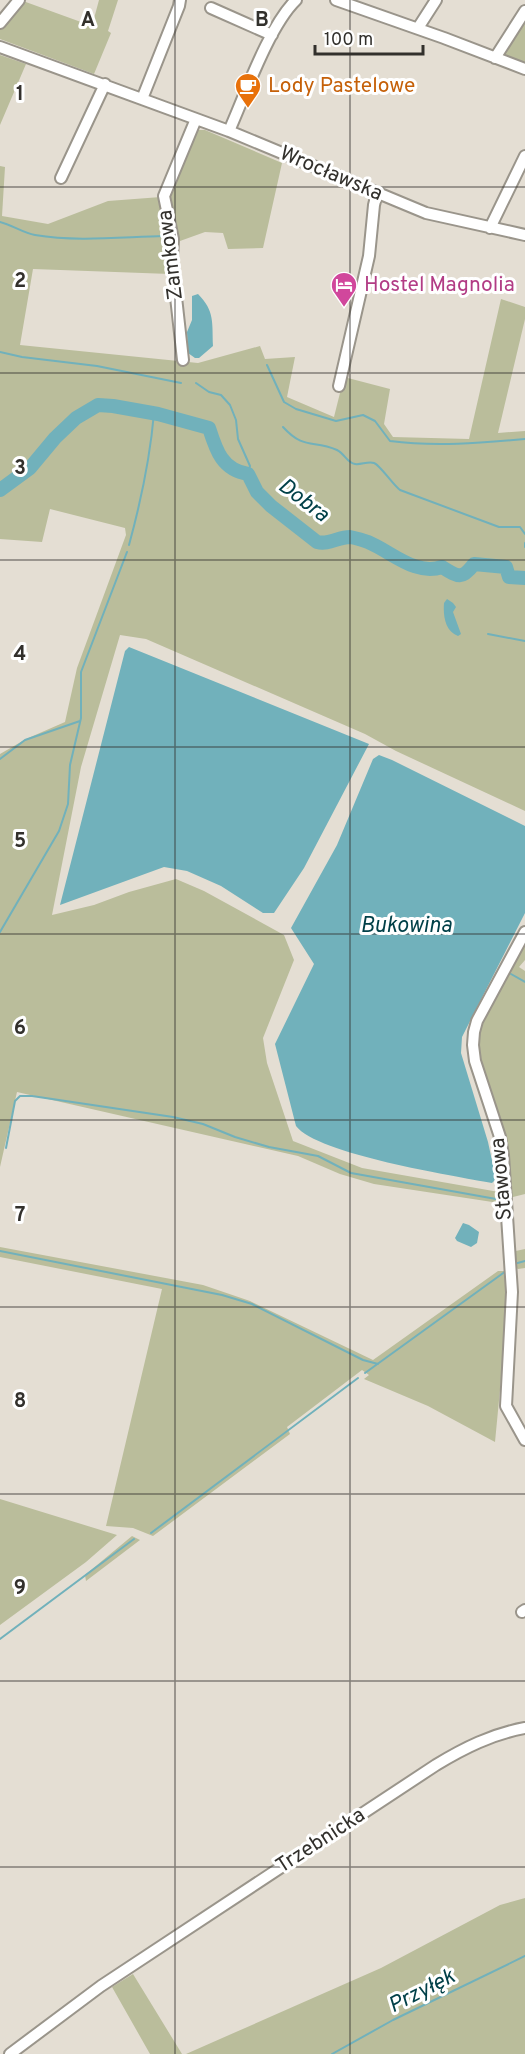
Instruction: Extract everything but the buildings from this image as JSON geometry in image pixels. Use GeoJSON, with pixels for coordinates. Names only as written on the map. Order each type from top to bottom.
{"type":"FeatureCollection","features":[{"type":"Feature","properties":{"kind":"street"},"geometry":{"type":"LineString","coordinates":[[0,23],[19,0]]}},
{"type":"Feature","properties":{"kind":"street"},"geometry":{"type":"LineString","coordinates":[[142,99],[180,0]]}},
{"type":"Feature","properties":{"kind":"street"},"geometry":{"type":"LineString","coordinates":[[229,131],[272,35],[289,7],[296,0]]}},
{"type":"Feature","properties":{"kind":"street"},"geometry":{"type":"LineString","coordinates":[[336,0],[418,28],[525,69]]}},
{"type":"Feature","properties":{"kind":"street"},"geometry":{"type":"LineString","coordinates":[[418,28],[436,0]]}},
{"type":"Feature","properties":{"kind":"street"},"geometry":{"type":"LineString","coordinates":[[211,8],[272,35]]}},
{"type":"Feature","properties":{"kind":"street"},"geometry":{"type":"LineString","coordinates":[[495,58],[525,10]]}},
{"type":"Feature","properties":{"kind":"street","name":"Wrocławska"},"geometry":{"type":"LineString","coordinates":[[0,47],[229,131],[426,213],[525,235]]}},
{"type":"Feature","properties":{"kind":"street"},"geometry":{"type":"LineString","coordinates":[[61,178],[105,84]]}},
{"type":"Feature","properties":{"kind":"street","name":"Zamkowa"},"geometry":{"type":"LineString","coordinates":[[183,360],[173,270],[173,238],[164,196],[196,119]]}},
{"type":"Feature","properties":{"kind":"street"},"geometry":{"type":"LineString","coordinates":[[490,228],[525,156]]}},
{"type":"Feature","properties":{"kind":"street"},"geometry":{"type":"LineString","coordinates":[[339,386],[369,256],[377,193]]}},
{"type":"Feature","properties":{"kind":"street","name":"Stawowa"},"geometry":{"type":"LineString","coordinates":[[525,932],[477,1021],[473,1045],[475,1061],[500,1137],[503,1155],[512,1292],[506,1406],[525,1440]]}},
{"type":"Feature","properties":{"kind":"street","name":"Trzebnicka"},"geometry":{"type":"LineString","coordinates":[[10,2054],[76,2002],[457,1752],[490,1737],[525,1728]]}},
{"type":"Feature","properties":{"kind":"green space"},"geometry":{"type":"Polygon","coordinates":[[[99,0],[118,0],[108,31],[111,33],[94,74],[0,39],[0,26],[23,1],[92,26],[99,0]]]}},
{"type":"Feature","properties":{"kind":"green space"},"geometry":{"type":"Polygon","coordinates":[[[525,16],[525,65],[501,56],[525,16]]]}},
{"type":"Feature","properties":{"kind":"green space"},"geometry":{"type":"Polygon","coordinates":[[[0,55],[26,64],[0,125],[0,55]]]}},
{"type":"Feature","properties":{"kind":"green space"},"geometry":{"type":"Polygon","coordinates":[[[194,130],[205,130],[282,163],[263,248],[228,249],[223,233],[205,232],[180,241],[169,211],[169,188],[194,130]]]}},
{"type":"Feature","properties":{"kind":"green space"},"geometry":{"type":"Polygon","coordinates":[[[0,166],[5,167],[2,216],[48,224],[108,201],[161,197],[167,236],[170,274],[33,269],[20,345],[198,363],[260,346],[265,359],[295,357],[287,397],[334,417],[344,377],[390,389],[384,424],[393,437],[469,439],[501,299],[525,307],[525,319],[498,433],[525,431],[525,811],[396,751],[365,734],[146,639],[120,635],[81,767],[52,915],[94,905],[129,892],[176,879],[204,891],[284,935],[294,960],[263,1038],[267,1063],[293,1141],[362,1168],[499,1192],[501,1199],[499,1203],[374,1184],[340,1174],[298,1156],[17,1092],[0,1167],[0,754],[26,739],[65,722],[77,668],[126,535],[125,528],[50,509],[42,542],[0,539],[0,494],[14,486],[26,475],[65,432],[85,415],[105,407],[133,411],[134,407],[98,403],[88,408],[54,436],[28,468],[0,487],[0,166]]]}},
{"type":"Feature","properties":{"kind":"green space"},"geometry":{"type":"Polygon","coordinates":[[[525,941],[525,960],[519,967],[525,971],[525,1194],[509,1198],[476,1041],[479,1024],[525,941]]]}},
{"type":"Feature","properties":{"kind":"green space"},"geometry":{"type":"Polygon","coordinates":[[[0,1247],[203,1285],[250,1301],[373,1360],[498,1271],[506,1271],[504,1348],[495,1442],[428,1406],[364,1379],[369,1375],[362,1370],[287,1427],[290,1434],[153,1536],[133,1528],[106,1526],[162,1289],[0,1257],[0,1247]]]}},
{"type":"Feature","properties":{"kind":"green space"},"geometry":{"type":"Polygon","coordinates":[[[525,1249],[525,1268],[518,1269],[515,1267],[511,1252],[525,1249]]]}},
{"type":"Feature","properties":{"kind":"green space"},"geometry":{"type":"Polygon","coordinates":[[[0,1499],[117,1535],[86,1562],[0,1625],[0,1499]]]}},
{"type":"Feature","properties":{"kind":"green space"},"geometry":{"type":"Polygon","coordinates":[[[132,1536],[140,1540],[86,1581],[85,1575],[132,1536]]]}},
{"type":"Feature","properties":{"kind":"green space"},"geometry":{"type":"Polygon","coordinates":[[[525,1898],[525,2054],[186,2054],[381,1968],[500,1905],[525,1898]]]}},
{"type":"Feature","properties":{"kind":"green space"},"geometry":{"type":"Polygon","coordinates":[[[133,1974],[182,2054],[150,2054],[112,1987],[133,1974]]]}},
{"type":"Feature","properties":{"kind":"water"},"geometry":{"type":"Polygon","coordinates":[[[198,294],[210,312],[213,346],[199,358],[195,358],[188,353],[187,332],[192,320],[192,296],[198,294]]]}},
{"type":"Feature","properties":{"kind":"water"},"geometry":{"type":"Polygon","coordinates":[[[447,599],[456,607],[453,612],[461,634],[458,636],[450,631],[446,622],[444,603],[447,599]]]}},
{"type":"Feature","properties":{"kind":"water"},"geometry":{"type":"Polygon","coordinates":[[[129,647],[369,744],[304,868],[274,913],[263,913],[221,886],[187,871],[164,867],[60,905],[125,651],[129,647]]]}},
{"type":"Feature","properties":{"kind":"water","name":"Bukowina"},"geometry":{"type":"Polygon","coordinates":[[[379,755],[525,826],[525,913],[462,1037],[461,1053],[488,1142],[496,1179],[492,1183],[357,1154],[330,1146],[309,1136],[296,1126],[275,1044],[314,964],[291,928],[337,845],[373,759],[379,755]]]}},
{"type":"Feature","properties":{"kind":"water"},"geometry":{"type":"Polygon","coordinates":[[[463,1223],[479,1232],[477,1243],[471,1247],[455,1238],[463,1223]]]}},
{"type":"Feature","properties":{"kind":"waterway"},"geometry":{"type":"LineString","coordinates":[[0,222],[31,234],[51,237],[164,236]]}},
{"type":"Feature","properties":{"kind":"waterway"},"geometry":{"type":"LineString","coordinates":[[0,352],[22,357],[97,366],[181,383]]}},
{"type":"Feature","properties":{"kind":"waterway"},"geometry":{"type":"LineString","coordinates":[[267,365],[284,402],[296,409],[336,421],[363,415],[375,421],[390,441],[441,444],[525,439]]}},
{"type":"Feature","properties":{"kind":"waterway"},"geometry":{"type":"LineString","coordinates":[[196,383],[209,392],[221,395],[230,405],[236,420],[238,439],[250,466],[248,474]]}},
{"type":"Feature","properties":{"kind":"waterway","name":"Dobra"},"geometry":{"type":"LineString","coordinates":[[0,490],[30,468],[55,438],[76,418],[98,405],[113,406],[158,414],[209,428],[221,458],[232,468],[248,474],[257,492],[271,506],[317,542],[350,537],[377,546],[413,566],[432,569],[442,567],[456,575],[463,575],[474,564],[506,567],[509,577],[525,578]]}},
{"type":"Feature","properties":{"kind":"waterway"},"geometry":{"type":"LineString","coordinates":[[129,545],[144,480],[154,413]]}},
{"type":"Feature","properties":{"kind":"waterway"},"geometry":{"type":"LineString","coordinates":[[283,427],[303,442],[337,450],[352,463],[374,463],[400,490],[499,527],[520,527],[525,534]]}},
{"type":"Feature","properties":{"kind":"waterway"},"geometry":{"type":"LineString","coordinates":[[0,932],[59,831],[68,804],[70,765],[81,718],[81,672],[127,552]]}},
{"type":"Feature","properties":{"kind":"waterway"},"geometry":{"type":"LineString","coordinates":[[488,634],[525,641]]}},
{"type":"Feature","properties":{"kind":"waterway"},"geometry":{"type":"LineString","coordinates":[[0,759],[25,740],[80,721]]}},
{"type":"Feature","properties":{"kind":"waterway"},"geometry":{"type":"LineString","coordinates":[[511,974],[525,982]]}},
{"type":"Feature","properties":{"kind":"waterway"},"geometry":{"type":"LineString","coordinates":[[6,1148],[15,1101],[20,1096],[32,1096],[173,1117],[203,1124],[269,1147],[318,1156],[351,1173],[496,1199]]}},
{"type":"Feature","properties":{"kind":"waterway"},"geometry":{"type":"LineString","coordinates":[[0,1251],[222,1295],[252,1304],[363,1360],[378,1364]]}},
{"type":"Feature","properties":{"kind":"waterway"},"geometry":{"type":"LineString","coordinates":[[514,1264],[525,1261]]}},
{"type":"Feature","properties":{"kind":"waterway"},"geometry":{"type":"LineString","coordinates":[[365,1373],[506,1271]]}},
{"type":"Feature","properties":{"kind":"waterway"},"geometry":{"type":"LineString","coordinates":[[151,1533],[358,1378]]}},
{"type":"Feature","properties":{"kind":"waterway"},"geometry":{"type":"LineString","coordinates":[[0,1639],[134,1539]]}},
{"type":"Feature","properties":{"kind":"waterway","name":"Przyłęk"},"geometry":{"type":"LineString","coordinates":[[332,2054],[393,2020],[525,1956]]}},
{"type":"Feature","properties":{"kind":"place","name":"Lody Pastelowe"},"geometry":{"type":"Point","coordinates":[248,109]}},
{"type":"Feature","properties":{"kind":"place","name":"Hostel Magnolia"},"geometry":{"type":"Point","coordinates":[344,308]}}]}
